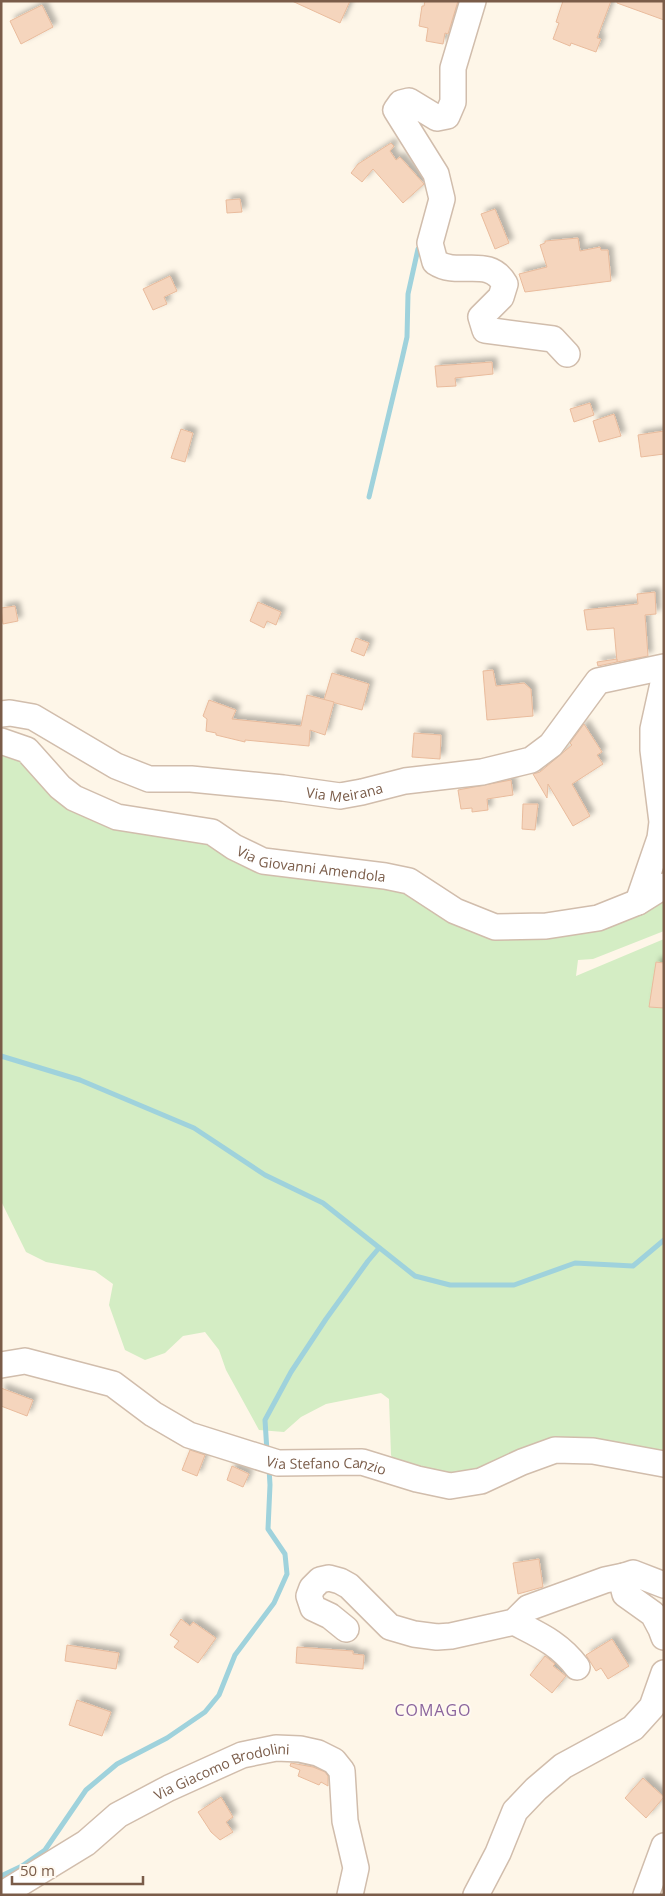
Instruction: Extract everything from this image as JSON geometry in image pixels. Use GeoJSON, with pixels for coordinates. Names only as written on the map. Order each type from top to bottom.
{"type":"FeatureCollection","features":[{"type":"Feature","properties":{"kind":"street"},"geometry":{"type":"LineString","coordinates":[[473,1],[453,68],[453,102],[446,116],[437,118],[409,101],[401,104],[396,110],[436,174],[442,199],[430,243],[435,262],[443,268],[490,270],[500,275],[506,284],[501,297],[481,317],[485,330],[552,339],[567,354]]}},
{"type":"Feature","properties":{"kind":"street","name":"Via Meirana"},"geometry":{"type":"LineString","coordinates":[[1,714],[10,713],[33,717],[116,766],[148,779],[191,778],[340,796],[405,781],[482,772],[531,760],[551,745],[598,681],[664,667]]}},
{"type":"Feature","properties":{"kind":"street"},"geometry":{"type":"LineString","coordinates":[[638,902],[662,838],[662,822],[653,750],[653,729],[664,679]]}},
{"type":"Feature","properties":{"kind":"street","name":"Via Giovanni Amendola"},"geometry":{"type":"LineString","coordinates":[[1,740],[27,750],[60,786],[74,798],[118,817],[212,832],[234,847],[263,862],[385,876],[409,881],[456,912],[495,927],[546,926],[598,918],[638,902],[664,886]]}},
{"type":"Feature","properties":{"kind":"street","name":"Via Stefano Canzio"},"geometry":{"type":"LineString","coordinates":[[1,1365],[25,1361],[113,1384],[153,1414],[189,1435],[278,1463],[362,1462],[417,1479],[450,1486],[481,1481],[522,1462],[555,1450],[594,1451],[664,1464]]}},
{"type":"Feature","properties":{"kind":"street"},"geometry":{"type":"LineString","coordinates":[[346,1629],[330,1616],[313,1608],[309,1596],[312,1588],[320,1580],[329,1578],[349,1586],[390,1627],[414,1634],[436,1637],[451,1636],[514,1622],[528,1608],[605,1580],[633,1573],[664,1585]]}},
{"type":"Feature","properties":{"kind":"street"},"geometry":{"type":"LineString","coordinates":[[624,1576],[623,1586],[625,1594],[653,1614],[662,1629],[664,1637]]}},
{"type":"Feature","properties":{"kind":"street"},"geometry":{"type":"LineString","coordinates":[[514,1622],[558,1645],[568,1654],[577,1667]]}},
{"type":"Feature","properties":{"kind":"street"},"geometry":{"type":"LineString","coordinates":[[476,1895],[498,1854],[515,1811],[536,1789],[563,1766],[633,1728],[652,1707],[664,1673]]}},
{"type":"Feature","properties":{"kind":"street","name":"Via Giacomo Brodolini"},"geometry":{"type":"LineString","coordinates":[[2,1895],[86,1843],[118,1815],[169,1788],[242,1756],[276,1748],[300,1749],[318,1753],[334,1761],[342,1771],[345,1821],[356,1868],[350,1895]]}},
{"type":"Feature","properties":{"kind":"street"},"geometry":{"type":"LineString","coordinates":[[646,1895],[664,1846]]}},
{"type":"Feature","properties":{"kind":"green space"},"geometry":{"type":"Polygon","coordinates":[[[1,749],[15,752],[90,816],[389,875],[476,929],[664,899],[664,931],[593,959],[578,960],[576,976],[664,939],[664,1456],[634,1449],[462,1479],[396,1466],[391,1455],[389,1399],[381,1393],[326,1404],[301,1417],[284,1432],[259,1430],[226,1370],[219,1350],[205,1332],[183,1336],[165,1353],[145,1360],[125,1350],[109,1305],[113,1284],[95,1271],[46,1262],[26,1252],[1,1201],[1,749]]]}},
{"type":"Feature","properties":{"kind":"building"},"geometry":{"type":"Polygon","coordinates":[[[292,1],[350,1],[340,23],[292,1]]]}},
{"type":"Feature","properties":{"kind":"building"},"geometry":{"type":"Polygon","coordinates":[[[425,1],[458,1],[448,34],[445,33],[443,44],[426,41],[428,28],[419,26],[422,6],[424,6],[425,1]]]}},
{"type":"Feature","properties":{"kind":"building"},"geometry":{"type":"Polygon","coordinates":[[[563,1],[611,1],[597,38],[601,39],[596,52],[571,43],[570,46],[553,39],[559,23],[556,22],[563,1]]]}},
{"type":"Feature","properties":{"kind":"building"},"geometry":{"type":"Polygon","coordinates":[[[617,1],[664,1],[664,20],[617,3],[617,1]]]}},
{"type":"Feature","properties":{"kind":"building"},"geometry":{"type":"Polygon","coordinates":[[[42,5],[53,27],[21,44],[10,21],[42,5]]]}},
{"type":"Feature","properties":{"kind":"building"},"geometry":{"type":"Polygon","coordinates":[[[391,143],[394,146],[390,151],[396,160],[400,157],[424,184],[403,203],[373,169],[362,182],[351,173],[358,164],[391,143]]]}},
{"type":"Feature","properties":{"kind":"building"},"geometry":{"type":"Polygon","coordinates":[[[240,199],[242,212],[227,213],[226,200],[240,199]]]}},
{"type":"Feature","properties":{"kind":"building"},"geometry":{"type":"Polygon","coordinates":[[[495,209],[509,243],[495,249],[481,214],[495,209]]]}},
{"type":"Feature","properties":{"kind":"building"},"geometry":{"type":"Polygon","coordinates":[[[578,238],[580,251],[600,247],[601,250],[608,250],[611,281],[525,292],[519,274],[547,267],[540,245],[545,243],[545,241],[578,238]]]}},
{"type":"Feature","properties":{"kind":"building"},"geometry":{"type":"Polygon","coordinates":[[[170,276],[177,291],[164,297],[167,304],[153,310],[143,289],[170,276]]]}},
{"type":"Feature","properties":{"kind":"building"},"geometry":{"type":"Polygon","coordinates":[[[492,362],[493,374],[455,378],[456,386],[437,387],[435,366],[492,362]]]}},
{"type":"Feature","properties":{"kind":"building"},"geometry":{"type":"Polygon","coordinates":[[[590,403],[594,415],[574,422],[570,409],[590,403]]]}},
{"type":"Feature","properties":{"kind":"building"},"geometry":{"type":"Polygon","coordinates":[[[614,414],[621,436],[599,442],[593,421],[614,414]]]}},
{"type":"Feature","properties":{"kind":"building"},"geometry":{"type":"Polygon","coordinates":[[[181,429],[193,433],[185,462],[171,458],[181,429]]]}},
{"type":"Feature","properties":{"kind":"building"},"geometry":{"type":"Polygon","coordinates":[[[664,431],[664,454],[641,457],[638,435],[664,431]]]}},
{"type":"Feature","properties":{"kind":"building"},"geometry":{"type":"Polygon","coordinates":[[[655,592],[656,614],[645,615],[648,656],[617,662],[614,628],[587,630],[584,610],[638,604],[637,594],[655,592]]]}},
{"type":"Feature","properties":{"kind":"building"},"geometry":{"type":"Polygon","coordinates":[[[258,602],[281,612],[276,625],[267,621],[264,628],[250,621],[258,602]]]}},
{"type":"Feature","properties":{"kind":"building"},"geometry":{"type":"Polygon","coordinates":[[[15,606],[18,621],[3,624],[1,608],[15,606]]]}},
{"type":"Feature","properties":{"kind":"building"},"geometry":{"type":"Polygon","coordinates":[[[356,638],[369,643],[364,656],[351,651],[356,638]]]}},
{"type":"Feature","properties":{"kind":"building"},"geometry":{"type":"Polygon","coordinates":[[[617,659],[617,662],[598,666],[597,662],[617,659]]]}},
{"type":"Feature","properties":{"kind":"building"},"geometry":{"type":"Polygon","coordinates":[[[493,670],[496,686],[524,683],[531,689],[533,716],[487,720],[483,671],[493,670]]]}},
{"type":"Feature","properties":{"kind":"building"},"geometry":{"type":"Polygon","coordinates":[[[332,673],[369,684],[362,710],[324,700],[332,673]]]}},
{"type":"Feature","properties":{"kind":"building"},"geometry":{"type":"Polygon","coordinates":[[[307,695],[334,702],[325,735],[310,730],[309,746],[245,740],[245,742],[206,731],[207,719],[203,716],[209,700],[236,710],[232,719],[301,726],[307,695]]]}},
{"type":"Feature","properties":{"kind":"building"},"geometry":{"type":"Polygon","coordinates":[[[584,724],[602,752],[597,755],[603,764],[572,784],[590,816],[573,826],[548,784],[547,798],[533,774],[540,772],[572,745],[570,743],[584,724]]]}},
{"type":"Feature","properties":{"kind":"building"},"geometry":{"type":"Polygon","coordinates":[[[414,733],[441,735],[440,759],[412,757],[414,733]]]}},
{"type":"Feature","properties":{"kind":"building"},"geometry":{"type":"Polygon","coordinates":[[[511,780],[513,795],[487,799],[488,810],[472,812],[472,808],[461,809],[458,790],[511,780]]]}},
{"type":"Feature","properties":{"kind":"building"},"geometry":{"type":"Polygon","coordinates":[[[523,804],[538,804],[535,830],[522,829],[523,804]]]}},
{"type":"Feature","properties":{"kind":"building"},"geometry":{"type":"Polygon","coordinates":[[[656,962],[664,963],[664,1008],[649,1007],[656,962]]]}},
{"type":"Feature","properties":{"kind":"building"},"geometry":{"type":"Polygon","coordinates":[[[1,1388],[33,1400],[27,1416],[1,1406],[1,1388]]]}},
{"type":"Feature","properties":{"kind":"building"},"geometry":{"type":"Polygon","coordinates":[[[190,1450],[205,1455],[197,1476],[182,1470],[190,1450]]]}},
{"type":"Feature","properties":{"kind":"building"},"geometry":{"type":"Polygon","coordinates":[[[232,1466],[249,1474],[243,1487],[227,1480],[232,1466]]]}},
{"type":"Feature","properties":{"kind":"building"},"geometry":{"type":"Polygon","coordinates":[[[539,1559],[543,1587],[518,1594],[513,1563],[539,1559]]]}},
{"type":"Feature","properties":{"kind":"building"},"geometry":{"type":"Polygon","coordinates":[[[181,1619],[190,1626],[193,1622],[216,1638],[198,1663],[174,1647],[179,1641],[170,1635],[181,1619]]]}},
{"type":"Feature","properties":{"kind":"building"},"geometry":{"type":"Polygon","coordinates":[[[612,1639],[629,1666],[608,1679],[601,1668],[596,1671],[586,1655],[612,1639]]]}},
{"type":"Feature","properties":{"kind":"building"},"geometry":{"type":"Polygon","coordinates":[[[67,1645],[119,1653],[116,1669],[65,1661],[67,1645]]]}},
{"type":"Feature","properties":{"kind":"building"},"geometry":{"type":"Polygon","coordinates":[[[297,1647],[353,1651],[353,1654],[364,1655],[363,1669],[296,1663],[297,1647]]]}},
{"type":"Feature","properties":{"kind":"building"},"geometry":{"type":"Polygon","coordinates":[[[545,1656],[555,1664],[553,1666],[566,1676],[552,1693],[530,1675],[545,1656]]]}},
{"type":"Feature","properties":{"kind":"building"},"geometry":{"type":"Polygon","coordinates":[[[77,1700],[111,1712],[102,1736],[69,1725],[77,1700]]]}},
{"type":"Feature","properties":{"kind":"building"},"geometry":{"type":"Polygon","coordinates":[[[291,1763],[313,1767],[325,1772],[328,1776],[328,1786],[321,1782],[319,1785],[298,1776],[300,1770],[290,1766],[291,1763]]]}},
{"type":"Feature","properties":{"kind":"building"},"geometry":{"type":"Polygon","coordinates":[[[643,1778],[664,1797],[646,1818],[625,1798],[643,1778]]]}},
{"type":"Feature","properties":{"kind":"building"},"geometry":{"type":"Polygon","coordinates":[[[221,1797],[233,1817],[226,1822],[233,1832],[220,1840],[211,1832],[198,1812],[221,1797]]]}},
{"type":"Feature","properties":{"kind":"waterway"},"geometry":{"type":"LineString","coordinates":[[369,497],[407,337],[408,294],[418,249]]}},
{"type":"Feature","properties":{"kind":"waterway"},"geometry":{"type":"LineString","coordinates":[[1,1056],[80,1080],[194,1128],[265,1175],[323,1203],[415,1276],[450,1285],[514,1285],[575,1263],[633,1266],[664,1240]]}},
{"type":"Feature","properties":{"kind":"waterway"},"geometry":{"type":"LineString","coordinates":[[267,1452],[265,1420],[291,1372],[326,1319],[379,1248]]}},
{"type":"Feature","properties":{"kind":"waterway"},"geometry":{"type":"LineString","coordinates":[[1,1876],[22,1866],[45,1850],[86,1790],[117,1764],[167,1738],[205,1712],[219,1695],[235,1655],[274,1603],[287,1574],[285,1554],[268,1529],[269,1468]]}},
{"type":"Feature","properties":{"kind":"district","name":"COMAGO"},"geometry":{"type":"Point","coordinates":[433,1710]}}]}
